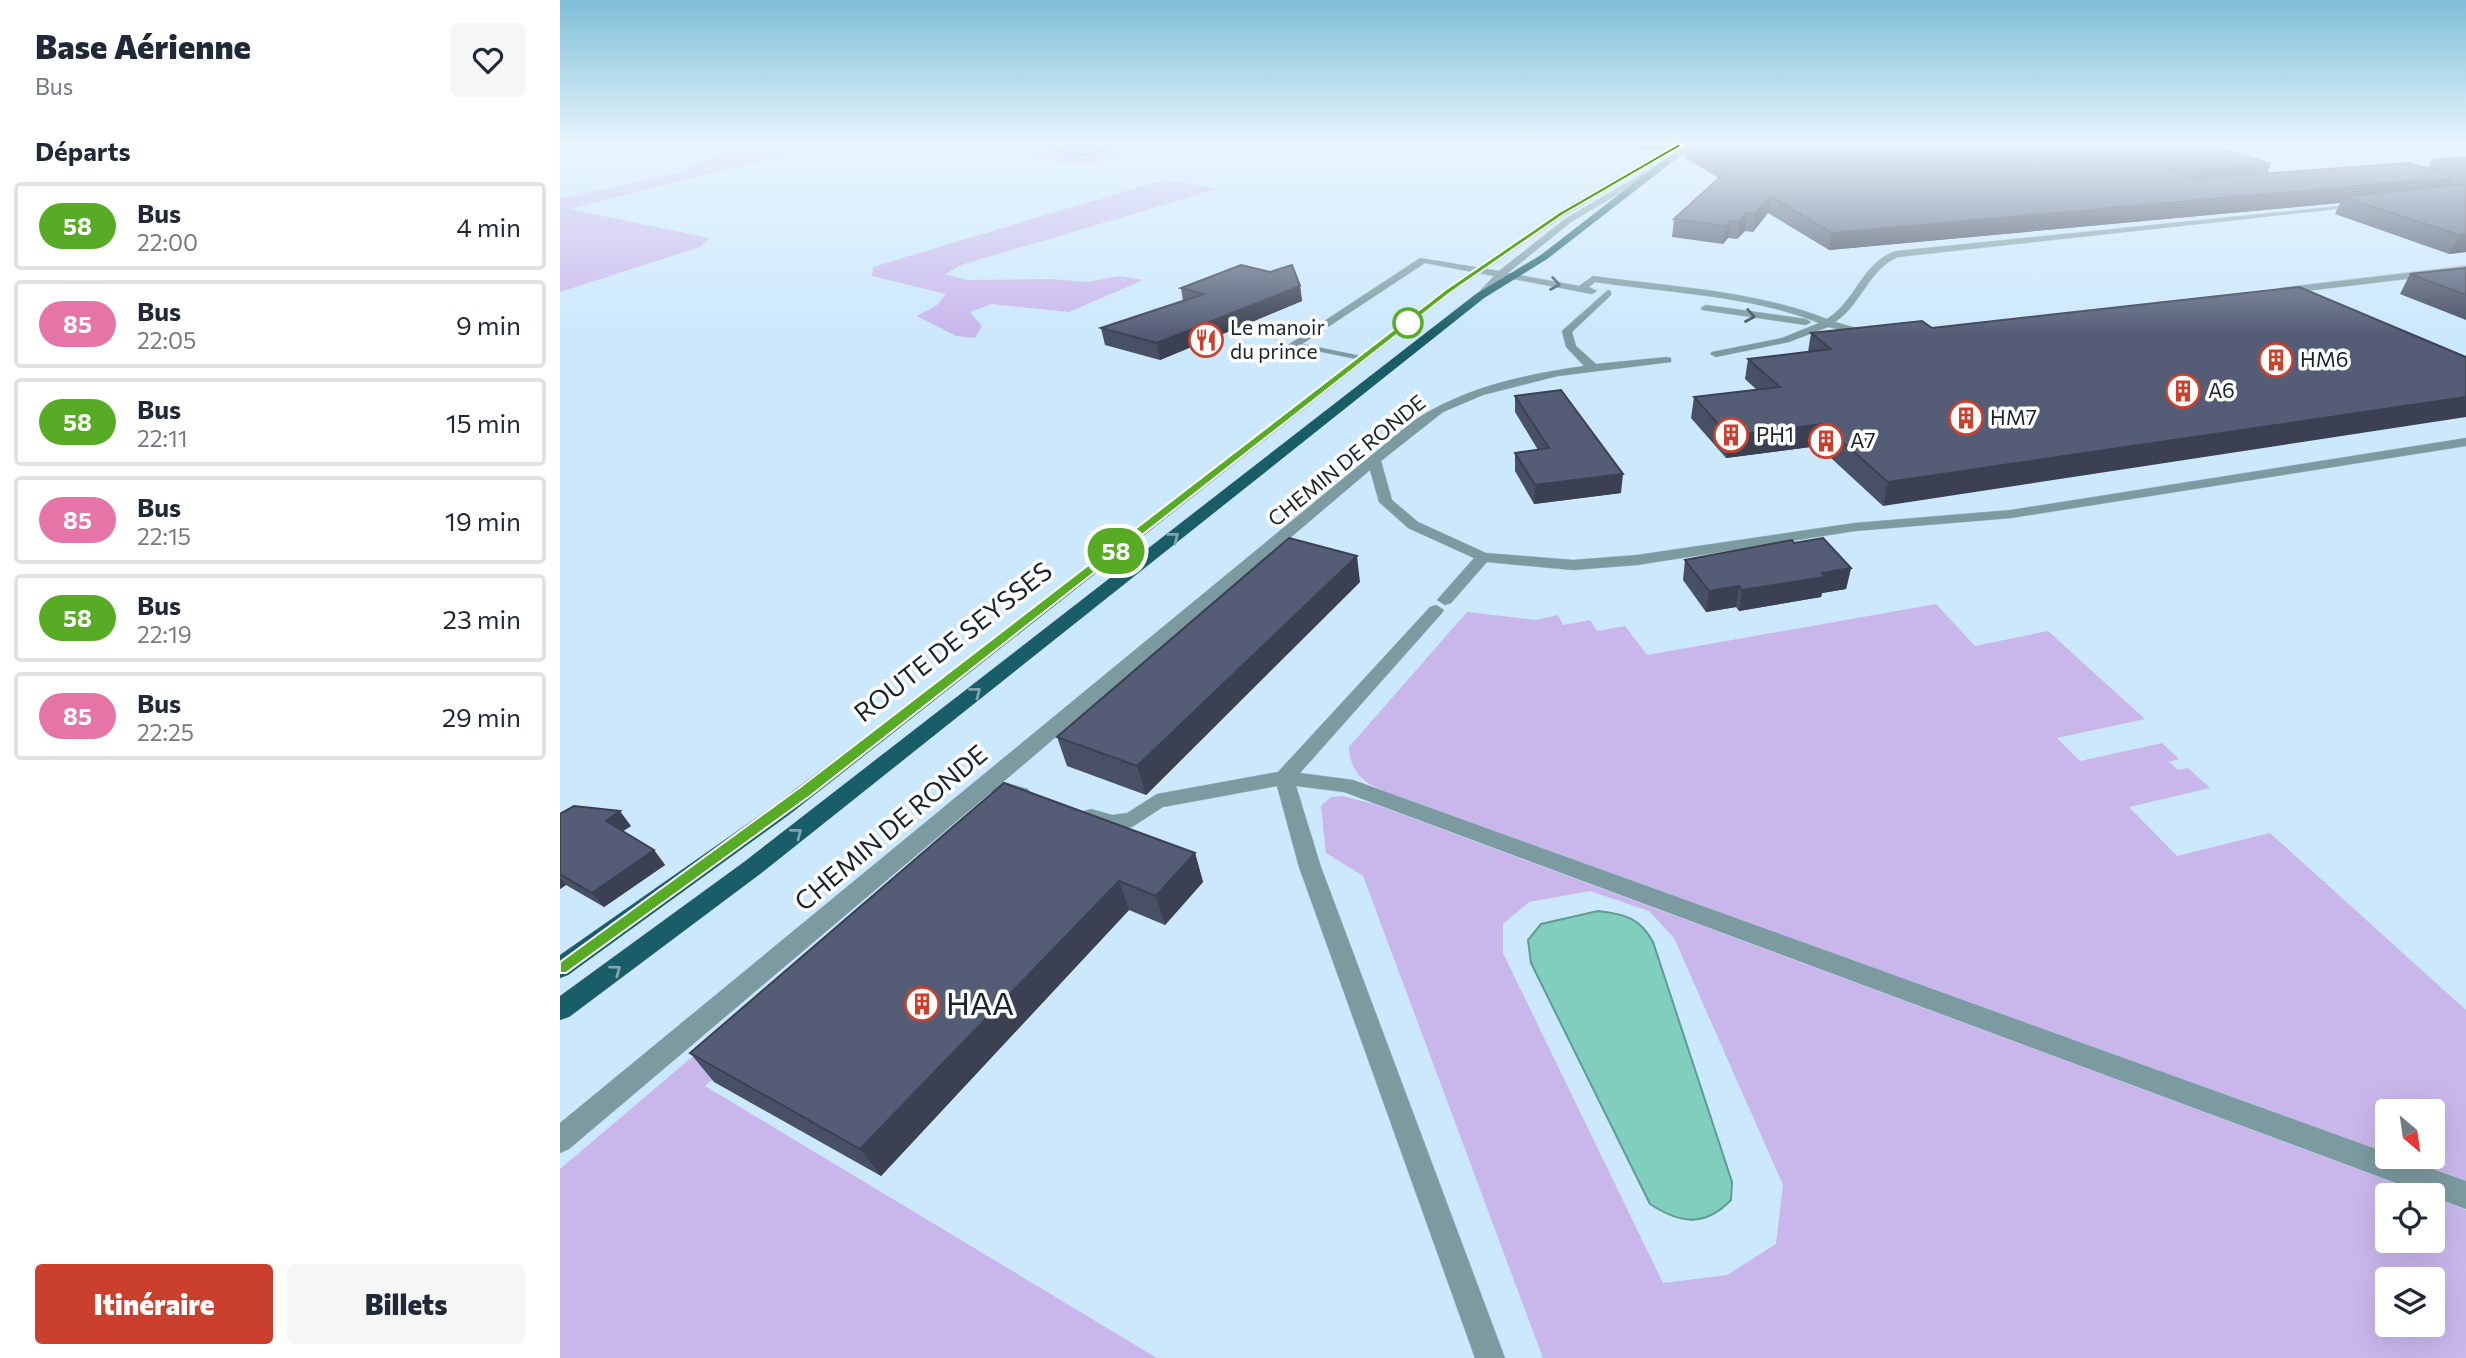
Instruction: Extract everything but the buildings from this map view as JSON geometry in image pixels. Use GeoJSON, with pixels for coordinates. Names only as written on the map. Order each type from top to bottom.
{"type":"FeatureCollection","features":[{"type":"Feature","properties":{"kind":"main road","name":"ROUTE DE SEYSSES"},"geometry":{"type":"LineString","coordinates":[[560,968],[804,792],[1480,269],[1570,208]]}},
{"type":"Feature","properties":{"kind":"main road","name":"ROUTE DE SEYSSES"},"geometry":{"type":"LineString","coordinates":[[560,1010],[751,869],[1506,273],[1527,267],[1544,257],[1607,208]]}},
{"type":"Feature","properties":{"kind":"lane","name":"ROUTE DE SEYSSES"},"geometry":{"type":"LineString","coordinates":[[1506,273],[1526,254],[1587,208]]}},
{"type":"Feature","properties":{"kind":"lane"},"geometry":{"type":"LineString","coordinates":[[1716,354],[1761,347],[1828,324],[1847,307],[1877,262],[1896,254],[2338,208]]}},
{"type":"Feature","properties":{"kind":"lane"},"geometry":{"type":"LineString","coordinates":[[1362,359],[1293,345],[1423,260],[1661,300]]}},
{"type":"Feature","properties":{"kind":"lane"},"geometry":{"type":"LineString","coordinates":[[1527,267],[1793,310],[1844,331],[1869,334]]}},
{"type":"Feature","properties":{"kind":"lane"},"geometry":{"type":"LineString","coordinates":[[2262,293],[2466,269]]}},
{"type":"Feature","properties":{"kind":"lane"},"geometry":{"type":"LineString","coordinates":[[1582,288],[1593,279]]}},
{"type":"Feature","properties":{"kind":"lane"},"geometry":{"type":"LineString","coordinates":[[1592,368],[1571,347],[1567,331],[1608,293]]}},
{"type":"Feature","properties":{"kind":"lane"},"geometry":{"type":"LineString","coordinates":[[1696,306],[1784,321],[1828,324]]}},
{"type":"Feature","properties":{"kind":"lane","name":"CHEMIN DE RONDE"},"geometry":{"type":"LineString","coordinates":[[560,1140],[1416,425],[1452,402],[1524,380],[1592,368],[1667,360]]}},
{"type":"Feature","properties":{"kind":"lane"},"geometry":{"type":"LineString","coordinates":[[1374,461],[1386,502],[1413,525],[1483,557],[1573,565],[1637,560],[1833,529],[2011,514],[2466,442]]}},
{"type":"Feature","properties":{"kind":"lane"},"geometry":{"type":"LineString","coordinates":[[1284,778],[1483,557]]}},
{"type":"Feature","properties":{"kind":"lane"},"geometry":{"type":"LineString","coordinates":[[1284,778],[1310,867],[1490,1358]]}},
{"type":"Feature","properties":{"kind":"lane"},"geometry":{"type":"LineString","coordinates":[[1075,811],[1112,823],[1132,820],[1157,802],[1284,778],[1346,785],[2466,1195]]}},
{"type":"Feature","properties":{"kind":"lane"},"geometry":{"type":"LineString","coordinates":[[987,784],[1037,800]]}},
{"type":"Feature","properties":{"kind":"shaded area"},"geometry":{"type":"Polygon","coordinates":[[[560,208],[572,208],[570,209],[709,238],[700,247],[560,292],[560,208]]]}},
{"type":"Feature","properties":{"kind":"shaded area"},"geometry":{"type":"Polygon","coordinates":[[[1068,208],[1152,208],[961,265],[945,274],[967,280],[1050,279],[1087,282],[1119,276],[1143,280],[1069,312],[992,304],[970,312],[982,326],[975,338],[956,336],[917,316],[937,305],[946,294],[872,276],[873,267],[1068,208]]]}},
{"type":"Feature","properties":{"kind":"shaded area"},"geometry":{"type":"Polygon","coordinates":[[[1936,604],[1975,646],[2048,631],[2145,719],[2057,738],[2080,761],[2162,743],[2179,759],[2169,762],[2178,770],[2188,768],[2210,788],[2129,807],[2177,856],[2270,833],[2466,1010],[2466,1184],[2424,1169],[2445,1169],[2445,1099],[2375,1099],[2375,1151],[1405,799],[1367,782],[1355,769],[1351,759],[1349,747],[1467,612],[1536,620],[1558,615],[1563,625],[1590,620],[1597,631],[1625,626],[1647,655],[1936,604]]]}},
{"type":"Feature","properties":{"kind":"shaded area"},"geometry":{"type":"Polygon","coordinates":[[[1342,796],[1374,804],[2395,1183],[2375,1183],[2375,1253],[2445,1253],[2445,1202],[2466,1210],[2466,1358],[1543,1358],[1363,876],[1326,853],[1321,806],[1331,797],[1342,796]],[[1590,891],[1529,902],[1503,924],[1503,953],[1663,1283],[1727,1275],[1776,1244],[1783,1185],[1674,938],[1649,911],[1590,891]]]}},
{"type":"Feature","properties":{"kind":"shaded area"},"geometry":{"type":"Polygon","coordinates":[[[979,814],[1003,824],[705,1086],[1157,1358],[560,1358],[560,1169],[979,814]]]}},
{"type":"Feature","properties":{"kind":"shaded area"},"geometry":{"type":"Polygon","coordinates":[[[1598,911],[1637,922],[1653,942],[1732,1182],[1731,1200],[1721,1209],[1701,1219],[1681,1218],[1650,1204],[1531,963],[1528,940],[1541,924],[1598,911]]]}},
{"type":"Feature","properties":{"kind":"bus line","name":"58"},"geometry":{"type":"LineString","coordinates":[[560,968],[783,808],[1009,636],[1447,292],[1570,208]]}},
{"type":"Feature","properties":{"kind":"place","name":"Le manoir du prince"},"geometry":{"type":"Point","coordinates":[1206,340]}},
{"type":"Feature","properties":{"kind":"place","name":"HM6"},"geometry":{"type":"Point","coordinates":[2276,360]}},
{"type":"Feature","properties":{"kind":"place","name":"A6"},"geometry":{"type":"Point","coordinates":[2183,391]}},
{"type":"Feature","properties":{"kind":"place","name":"HM7"},"geometry":{"type":"Point","coordinates":[1966,418]}},
{"type":"Feature","properties":{"kind":"place","name":"PH1"},"geometry":{"type":"Point","coordinates":[1731,435]}},
{"type":"Feature","properties":{"kind":"place","name":"A7"},"geometry":{"type":"Point","coordinates":[1826,441]}},
{"type":"Feature","properties":{"kind":"place","name":"HAA"},"geometry":{"type":"Point","coordinates":[922,1004]}}]}
